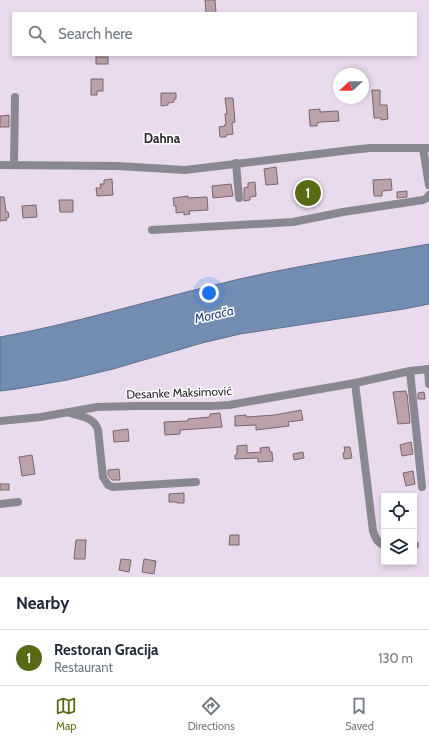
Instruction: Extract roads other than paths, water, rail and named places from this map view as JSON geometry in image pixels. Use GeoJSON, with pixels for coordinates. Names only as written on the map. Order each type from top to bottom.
{"type":"FeatureCollection","features":[{"type":"Feature","properties":{"kind":"street"},"geometry":{"type":"LineString","coordinates":[[14,165],[15,97]]}},
{"type":"Feature","properties":{"kind":"street"},"geometry":{"type":"LineString","coordinates":[[0,165],[117,166],[185,170],[370,148],[426,148],[429,185]]}},
{"type":"Feature","properties":{"kind":"street"},"geometry":{"type":"LineString","coordinates":[[236,163],[240,198]]}},
{"type":"Feature","properties":{"kind":"street"},"geometry":{"type":"LineString","coordinates":[[152,230],[293,222],[343,212],[423,200],[429,195]]}},
{"type":"Feature","properties":{"kind":"street"},"geometry":{"type":"LineString","coordinates":[[428,369],[429,384]]}},
{"type":"Feature","properties":{"kind":"street","name":"Desanke Maksimović"},"geometry":{"type":"LineString","coordinates":[[0,421],[41,417],[97,407],[213,406],[355,383],[410,371],[428,369]]}},
{"type":"Feature","properties":{"kind":"street"},"geometry":{"type":"LineString","coordinates":[[410,371],[422,487]]}},
{"type":"Feature","properties":{"kind":"street"},"geometry":{"type":"LineString","coordinates":[[355,383],[373,531],[377,541],[381,544]]}},
{"type":"Feature","properties":{"kind":"street"},"geometry":{"type":"LineString","coordinates":[[66,412],[92,420],[96,424],[103,477],[108,486],[196,482]]}},
{"type":"Feature","properties":{"kind":"street"},"geometry":{"type":"LineString","coordinates":[[0,504],[18,502]]}},
{"type":"Feature","properties":{"kind":"water","name":"Morača"},"geometry":{"type":"Polygon","coordinates":[[[429,244],[429,304],[240,334],[67,380],[0,391],[0,337],[54,326],[268,273],[429,244]]]}},
{"type":"Feature","properties":{"kind":"place","name":"Restoran Gracija"},"geometry":{"type":"Point","coordinates":[308,193]}},
{"type":"Feature","properties":{"kind":"district","name":"Dahna"},"geometry":{"type":"Point","coordinates":[162,138]}}]}
